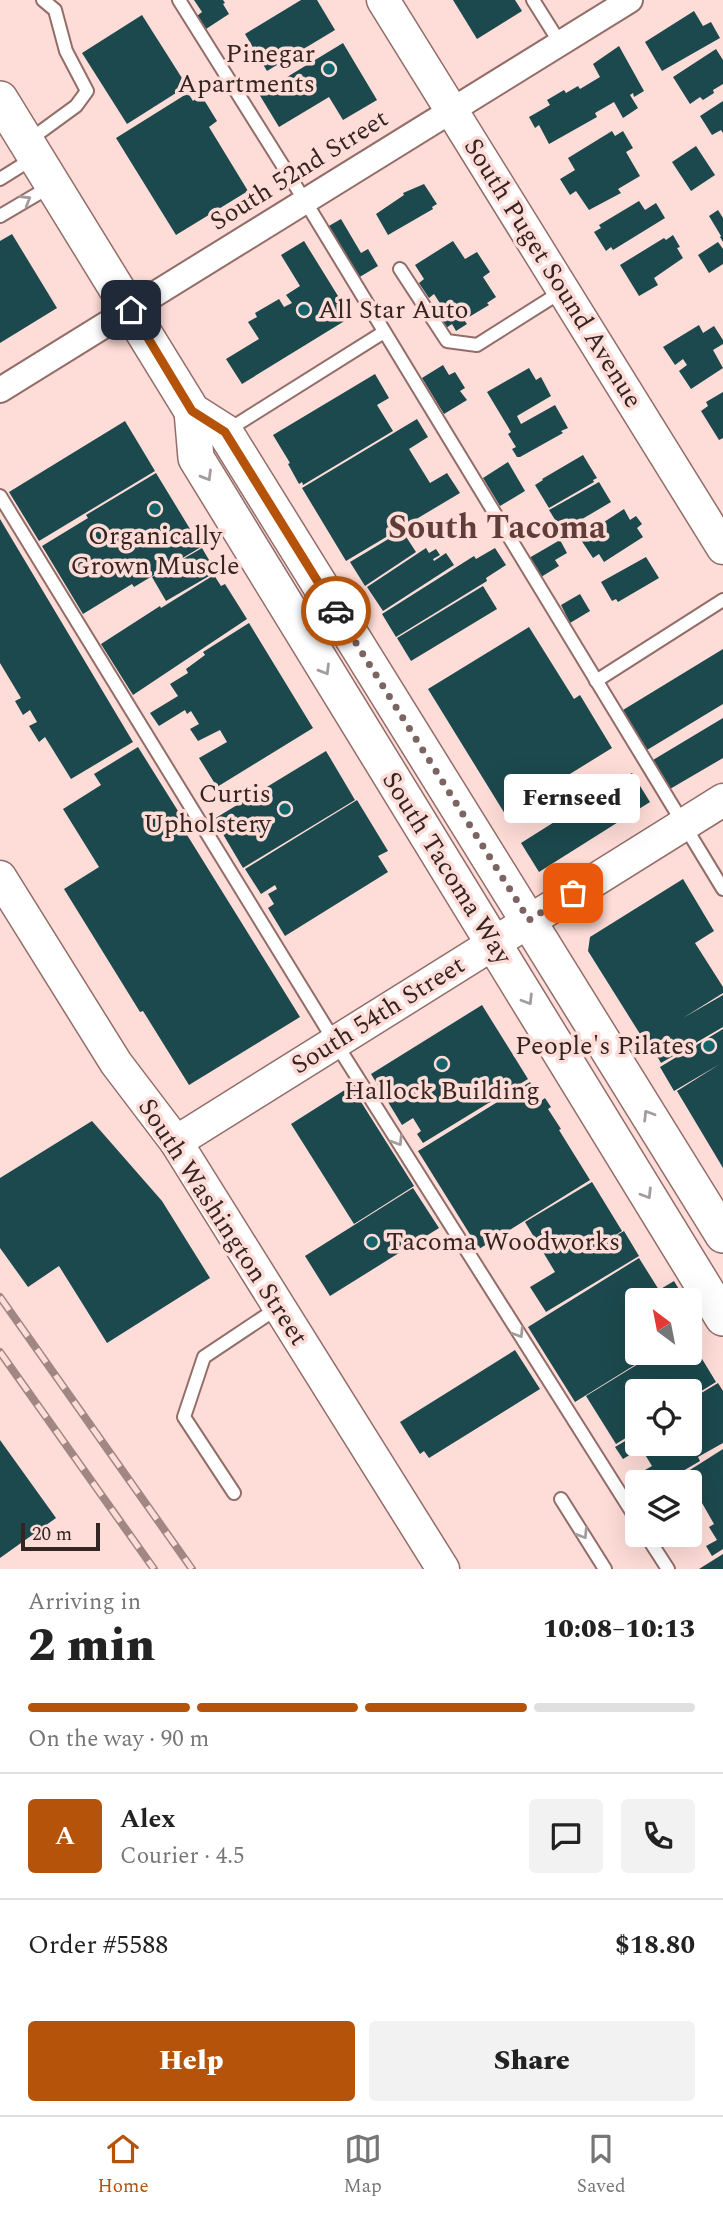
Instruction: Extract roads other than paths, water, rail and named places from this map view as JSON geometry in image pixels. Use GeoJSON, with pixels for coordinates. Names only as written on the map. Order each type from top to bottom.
{"type":"FeatureCollection","features":[{"type":"Feature","properties":{"kind":"main road","name":"South Tacoma Way"},"geometry":{"type":"LineString","coordinates":[[0,99],[192,411],[196,458],[723,1318]]}},
{"type":"Feature","properties":{"kind":"main road","name":"South Tacoma Way"},"geometry":{"type":"LineString","coordinates":[[192,411],[225,432],[723,1235]]}},
{"type":"Feature","properties":{"kind":"street","name":"South Puget Sound Avenue"},"geometry":{"type":"LineString","coordinates":[[383,0],[723,548]]}},
{"type":"Feature","properties":{"kind":"street","name":"South 52nd Street"},"geometry":{"type":"LineString","coordinates":[[0,390],[630,0]]}},
{"type":"Feature","properties":{"kind":"street","name":"South 54th Street"},"geometry":{"type":"LineString","coordinates":[[176,1142],[723,800]]}},
{"type":"Feature","properties":{"kind":"street","name":"South Washington Street"},"geometry":{"type":"LineString","coordinates":[[3,889],[116,1063],[176,1142],[443,1569]]}},
{"type":"Feature","properties":{"kind":"lane"},"geometry":{"type":"LineString","coordinates":[[0,216],[87,91],[66,51],[55,10],[43,0]]}},
{"type":"Feature","properties":{"kind":"lane"},"geometry":{"type":"LineString","coordinates":[[179,0],[305,201],[723,889]]}},
{"type":"Feature","properties":{"kind":"lane"},"geometry":{"type":"LineString","coordinates":[[533,0],[559,43]]}},
{"type":"Feature","properties":{"kind":"lane"},"geometry":{"type":"LineString","coordinates":[[0,179],[38,161]]}},
{"type":"Feature","properties":{"kind":"lane"},"geometry":{"type":"LineString","coordinates":[[400,269],[447,341],[477,345],[564,290]]}},
{"type":"Feature","properties":{"kind":"lane"},"geometry":{"type":"LineString","coordinates":[[225,432],[384,332]]}},
{"type":"Feature","properties":{"kind":"lane"},"geometry":{"type":"LineString","coordinates":[[0,496],[335,1042],[625,1501]]}},
{"type":"Feature","properties":{"kind":"lane"},"geometry":{"type":"LineString","coordinates":[[596,681],[723,600]]}},
{"type":"Feature","properties":{"kind":"lane"},"geometry":{"type":"LineString","coordinates":[[234,1493],[184,1417],[204,1357],[279,1307]]}},
{"type":"Feature","properties":{"kind":"lane"},"geometry":{"type":"LineString","coordinates":[[561,1499],[606,1569]]}},
{"type":"Feature","properties":{"kind":"lane"},"geometry":{"type":"LineString","coordinates":[[654,1547],[668,1569]]}},
{"type":"Feature","properties":{"kind":"railway"},"geometry":{"type":"LineString","coordinates":[[0,1297],[192,1569]]}},
{"type":"Feature","properties":{"kind":"railway"},"geometry":{"type":"LineString","coordinates":[[0,1352],[154,1569]]}},
{"type":"Feature","properties":{"kind":"place","name":"Pinegar Apartments"},"geometry":{"type":"Point","coordinates":[329,69]}},
{"type":"Feature","properties":{"kind":"place","name":"All Star Auto"},"geometry":{"type":"Point","coordinates":[304,310]}},
{"type":"Feature","properties":{"kind":"place","name":"Organically Grown Muscle"},"geometry":{"type":"Point","coordinates":[155,509]}},
{"type":"Feature","properties":{"kind":"place","name":"Curtis Upholstery"},"geometry":{"type":"Point","coordinates":[285,809]}},
{"type":"Feature","properties":{"kind":"place","name":"Fernseed"},"geometry":{"type":"Point","coordinates":[573,893]}},
{"type":"Feature","properties":{"kind":"place","name":"People's Pilates"},"geometry":{"type":"Point","coordinates":[709,1046]}},
{"type":"Feature","properties":{"kind":"place","name":"Hallock Building"},"geometry":{"type":"Point","coordinates":[442,1064]}},
{"type":"Feature","properties":{"kind":"place","name":"Tacoma Woodworks"},"geometry":{"type":"Point","coordinates":[372,1242]}},
{"type":"Feature","properties":{"kind":"district","name":"South Tacoma"},"geometry":{"type":"Point","coordinates":[497,528]}}]}
